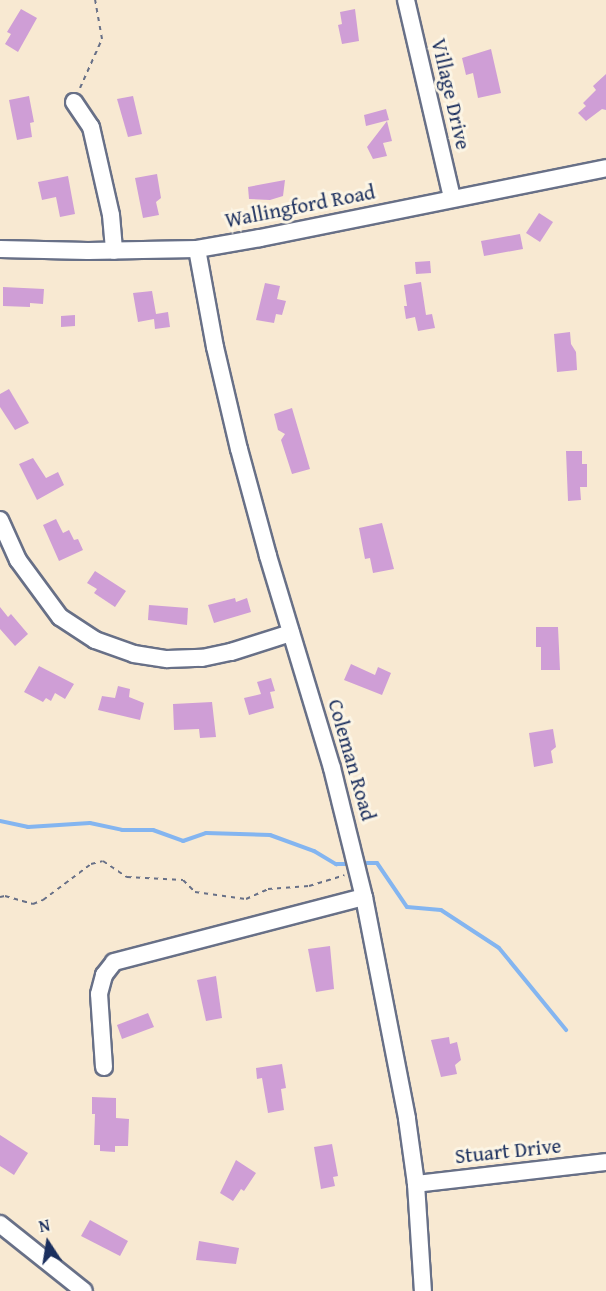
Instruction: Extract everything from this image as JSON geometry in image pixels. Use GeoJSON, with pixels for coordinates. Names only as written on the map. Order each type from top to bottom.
{"type":"FeatureCollection","features":[{"type":"Feature","properties":{"kind":"street","name":"Village Drive"},"geometry":{"type":"LineString","coordinates":[[406,0],[452,198]]}},
{"type":"Feature","properties":{"kind":"street"},"geometry":{"type":"LineString","coordinates":[[75,102],[91,127],[111,215],[114,251]]}},
{"type":"Feature","properties":{"kind":"street","name":"Wallingford Road"},"geometry":{"type":"LineString","coordinates":[[0,249],[114,251],[196,249],[606,168]]}},
{"type":"Feature","properties":{"kind":"street","name":"Coleman Road"},"geometry":{"type":"LineString","coordinates":[[196,249],[227,404],[291,633],[332,768],[364,897],[403,1092],[416,1184],[423,1291]]}},
{"type":"Feature","properties":{"kind":"street"},"geometry":{"type":"LineString","coordinates":[[0,520],[18,561],[60,616],[95,640],[134,654],[168,659],[202,658],[231,652],[291,633]]}},
{"type":"Feature","properties":{"kind":"street"},"geometry":{"type":"LineString","coordinates":[[104,1067],[99,994],[104,975],[114,962],[364,897]]}},
{"type":"Feature","properties":{"kind":"street","name":"Stuart Drive"},"geometry":{"type":"LineString","coordinates":[[416,1184],[606,1162]]}},
{"type":"Feature","properties":{"kind":"street"},"geometry":{"type":"LineString","coordinates":[[0,1224],[84,1291]]}},
{"type":"Feature","properties":{"kind":"path"},"geometry":{"type":"LineString","coordinates":[[75,102],[102,39],[94,0]]}},
{"type":"Feature","properties":{"kind":"path"},"geometry":{"type":"LineString","coordinates":[[0,897],[5,896],[33,904],[43,900],[91,864],[103,861],[127,877],[183,880],[195,892],[246,899],[268,889],[309,886],[358,871]]}},
{"type":"Feature","properties":{"kind":"building"},"geometry":{"type":"Polygon","coordinates":[[[21,9],[37,18],[18,52],[5,44],[11,34],[7,32],[21,9]]]}},
{"type":"Feature","properties":{"kind":"building"},"geometry":{"type":"Polygon","coordinates":[[[355,9],[359,41],[342,44],[338,25],[342,24],[340,12],[355,9]]]}},
{"type":"Feature","properties":{"kind":"building"},"geometry":{"type":"Polygon","coordinates":[[[491,49],[501,93],[478,98],[473,73],[466,75],[462,58],[491,49]]]}},
{"type":"Feature","properties":{"kind":"building"},"geometry":{"type":"Polygon","coordinates":[[[606,74],[606,110],[602,109],[586,121],[578,113],[586,106],[583,103],[596,90],[593,86],[606,74]]]}},
{"type":"Feature","properties":{"kind":"building"},"geometry":{"type":"Polygon","coordinates":[[[29,96],[34,122],[30,123],[32,137],[17,140],[9,100],[29,96]]]}},
{"type":"Feature","properties":{"kind":"building"},"geometry":{"type":"Polygon","coordinates":[[[133,96],[142,134],[128,137],[117,99],[133,96]]]}},
{"type":"Feature","properties":{"kind":"building"},"geometry":{"type":"Polygon","coordinates":[[[386,109],[389,120],[366,126],[364,115],[386,109]]]}},
{"type":"Feature","properties":{"kind":"building"},"geometry":{"type":"Polygon","coordinates":[[[387,121],[392,141],[383,143],[387,156],[373,159],[367,147],[387,121]]]}},
{"type":"Feature","properties":{"kind":"building"},"geometry":{"type":"Polygon","coordinates":[[[157,174],[161,198],[156,202],[159,215],[143,218],[135,178],[157,174]]]}},
{"type":"Feature","properties":{"kind":"building"},"geometry":{"type":"Polygon","coordinates":[[[68,176],[75,214],[60,217],[56,197],[42,200],[38,182],[68,176]]]}},
{"type":"Feature","properties":{"kind":"building"},"geometry":{"type":"Polygon","coordinates":[[[285,180],[283,196],[270,200],[249,199],[248,187],[285,180]]]}},
{"type":"Feature","properties":{"kind":"building"},"geometry":{"type":"Polygon","coordinates":[[[539,213],[553,222],[540,242],[526,233],[539,213]]]}},
{"type":"Feature","properties":{"kind":"building"},"geometry":{"type":"Polygon","coordinates":[[[520,234],[523,249],[484,256],[481,241],[520,234]]]}},
{"type":"Feature","properties":{"kind":"building"},"geometry":{"type":"Polygon","coordinates":[[[430,261],[431,273],[416,274],[415,262],[430,261]]]}},
{"type":"Feature","properties":{"kind":"building"},"geometry":{"type":"Polygon","coordinates":[[[421,282],[426,315],[432,314],[435,328],[418,331],[415,317],[406,319],[404,285],[421,282]]]}},
{"type":"Feature","properties":{"kind":"building"},"geometry":{"type":"Polygon","coordinates":[[[265,283],[280,286],[277,299],[286,301],[282,315],[276,314],[274,323],[256,320],[265,283]]]}},
{"type":"Feature","properties":{"kind":"building"},"geometry":{"type":"Polygon","coordinates":[[[3,287],[44,289],[43,304],[30,303],[30,307],[3,306],[3,287]]]}},
{"type":"Feature","properties":{"kind":"building"},"geometry":{"type":"Polygon","coordinates":[[[152,291],[156,314],[168,312],[170,327],[155,329],[154,319],[138,322],[133,293],[152,291]]]}},
{"type":"Feature","properties":{"kind":"building"},"geometry":{"type":"Polygon","coordinates":[[[75,315],[75,326],[61,327],[61,316],[75,315]]]}},
{"type":"Feature","properties":{"kind":"building"},"geometry":{"type":"Polygon","coordinates":[[[570,332],[571,344],[576,352],[577,370],[557,372],[554,334],[570,332]]]}},
{"type":"Feature","properties":{"kind":"building"},"geometry":{"type":"Polygon","coordinates":[[[9,389],[29,423],[15,430],[0,407],[0,394],[9,389]]]}},
{"type":"Feature","properties":{"kind":"building"},"geometry":{"type":"Polygon","coordinates":[[[292,408],[310,469],[292,474],[281,440],[285,434],[278,430],[274,414],[292,408]]]}},
{"type":"Feature","properties":{"kind":"building"},"geometry":{"type":"Polygon","coordinates":[[[566,451],[582,451],[582,464],[587,464],[587,487],[580,487],[581,500],[568,501],[566,451]]]}},
{"type":"Feature","properties":{"kind":"building"},"geometry":{"type":"Polygon","coordinates":[[[33,458],[46,478],[58,472],[64,485],[37,500],[19,464],[33,458]]]}},
{"type":"Feature","properties":{"kind":"building"},"geometry":{"type":"Polygon","coordinates":[[[56,519],[63,533],[69,530],[74,540],[78,539],[83,550],[59,561],[43,525],[56,519]]]}},
{"type":"Feature","properties":{"kind":"building"},"geometry":{"type":"Polygon","coordinates":[[[382,523],[394,569],[373,573],[370,558],[365,559],[359,528],[382,523]]]}},
{"type":"Feature","properties":{"kind":"building"},"geometry":{"type":"Polygon","coordinates":[[[95,571],[126,591],[115,607],[94,593],[97,589],[87,583],[95,571]]]}},
{"type":"Feature","properties":{"kind":"building"},"geometry":{"type":"Polygon","coordinates":[[[235,598],[236,602],[247,598],[251,612],[214,623],[208,605],[235,598]]]}},
{"type":"Feature","properties":{"kind":"building"},"geometry":{"type":"Polygon","coordinates":[[[149,605],[188,608],[187,625],[148,620],[149,605]]]}},
{"type":"Feature","properties":{"kind":"building"},"geometry":{"type":"Polygon","coordinates":[[[0,607],[8,617],[11,614],[28,634],[15,646],[0,629],[0,607]]]}},
{"type":"Feature","properties":{"kind":"building"},"geometry":{"type":"Polygon","coordinates":[[[536,627],[558,627],[560,670],[541,670],[541,647],[536,647],[536,627]]]}},
{"type":"Feature","properties":{"kind":"building"},"geometry":{"type":"Polygon","coordinates":[[[351,664],[375,675],[378,667],[391,673],[382,695],[344,680],[351,664]]]}},
{"type":"Feature","properties":{"kind":"building"},"geometry":{"type":"Polygon","coordinates":[[[39,666],[74,684],[65,699],[55,693],[51,701],[46,698],[43,702],[24,692],[39,666]]]}},
{"type":"Feature","properties":{"kind":"building"},"geometry":{"type":"Polygon","coordinates":[[[271,678],[275,691],[270,692],[274,708],[249,715],[244,698],[261,694],[257,682],[271,678]]]}},
{"type":"Feature","properties":{"kind":"building"},"geometry":{"type":"Polygon","coordinates":[[[118,686],[130,689],[129,697],[144,703],[140,720],[98,710],[102,696],[115,698],[118,686]]]}},
{"type":"Feature","properties":{"kind":"building"},"geometry":{"type":"Polygon","coordinates":[[[212,702],[216,737],[200,738],[199,729],[174,730],[173,704],[212,702]]]}},
{"type":"Feature","properties":{"kind":"building"},"geometry":{"type":"Polygon","coordinates":[[[553,729],[556,747],[551,751],[553,763],[534,767],[529,733],[553,729]]]}},
{"type":"Feature","properties":{"kind":"building"},"geometry":{"type":"Polygon","coordinates":[[[330,946],[334,989],[316,992],[308,949],[330,946]]]}},
{"type":"Feature","properties":{"kind":"building"},"geometry":{"type":"Polygon","coordinates":[[[216,976],[222,1018],[206,1021],[197,980],[216,976]]]}},
{"type":"Feature","properties":{"kind":"building"},"geometry":{"type":"Polygon","coordinates":[[[148,1013],[154,1027],[122,1039],[117,1025],[148,1013]]]}},
{"type":"Feature","properties":{"kind":"building"},"geometry":{"type":"Polygon","coordinates":[[[449,1037],[450,1044],[457,1042],[461,1060],[455,1065],[457,1074],[441,1077],[431,1040],[449,1037]]]}},
{"type":"Feature","properties":{"kind":"building"},"geometry":{"type":"Polygon","coordinates":[[[282,1064],[286,1088],[281,1089],[284,1110],[268,1113],[262,1078],[257,1079],[256,1068],[282,1064]]]}},
{"type":"Feature","properties":{"kind":"building"},"geometry":{"type":"Polygon","coordinates":[[[92,1097],[116,1098],[116,1118],[129,1119],[128,1146],[115,1146],[115,1152],[100,1151],[100,1145],[94,1145],[95,1114],[92,1114],[92,1097]]]}},
{"type":"Feature","properties":{"kind":"building"},"geometry":{"type":"Polygon","coordinates":[[[0,1135],[28,1153],[14,1175],[0,1166],[0,1135]]]}},
{"type":"Feature","properties":{"kind":"building"},"geometry":{"type":"Polygon","coordinates":[[[332,1144],[338,1176],[333,1177],[335,1186],[321,1189],[314,1147],[332,1144]]]}},
{"type":"Feature","properties":{"kind":"building"},"geometry":{"type":"Polygon","coordinates":[[[236,1160],[256,1173],[244,1191],[241,1189],[233,1201],[220,1193],[236,1160]]]}},
{"type":"Feature","properties":{"kind":"building"},"geometry":{"type":"Polygon","coordinates":[[[90,1220],[128,1241],[120,1256],[81,1236],[90,1220]]]}},
{"type":"Feature","properties":{"kind":"building"},"geometry":{"type":"Polygon","coordinates":[[[199,1241],[239,1248],[236,1264],[196,1260],[199,1241]]]}},
{"type":"Feature","properties":{"kind":"waterway"},"geometry":{"type":"LineString","coordinates":[[0,821],[28,827],[90,823],[122,830],[153,830],[183,841],[206,833],[270,835],[314,851],[336,864],[345,864]]}},
{"type":"Feature","properties":{"kind":"waterway"},"geometry":{"type":"LineString","coordinates":[[367,863],[377,863],[407,907],[441,910],[499,948],[566,1030]]}}]}
